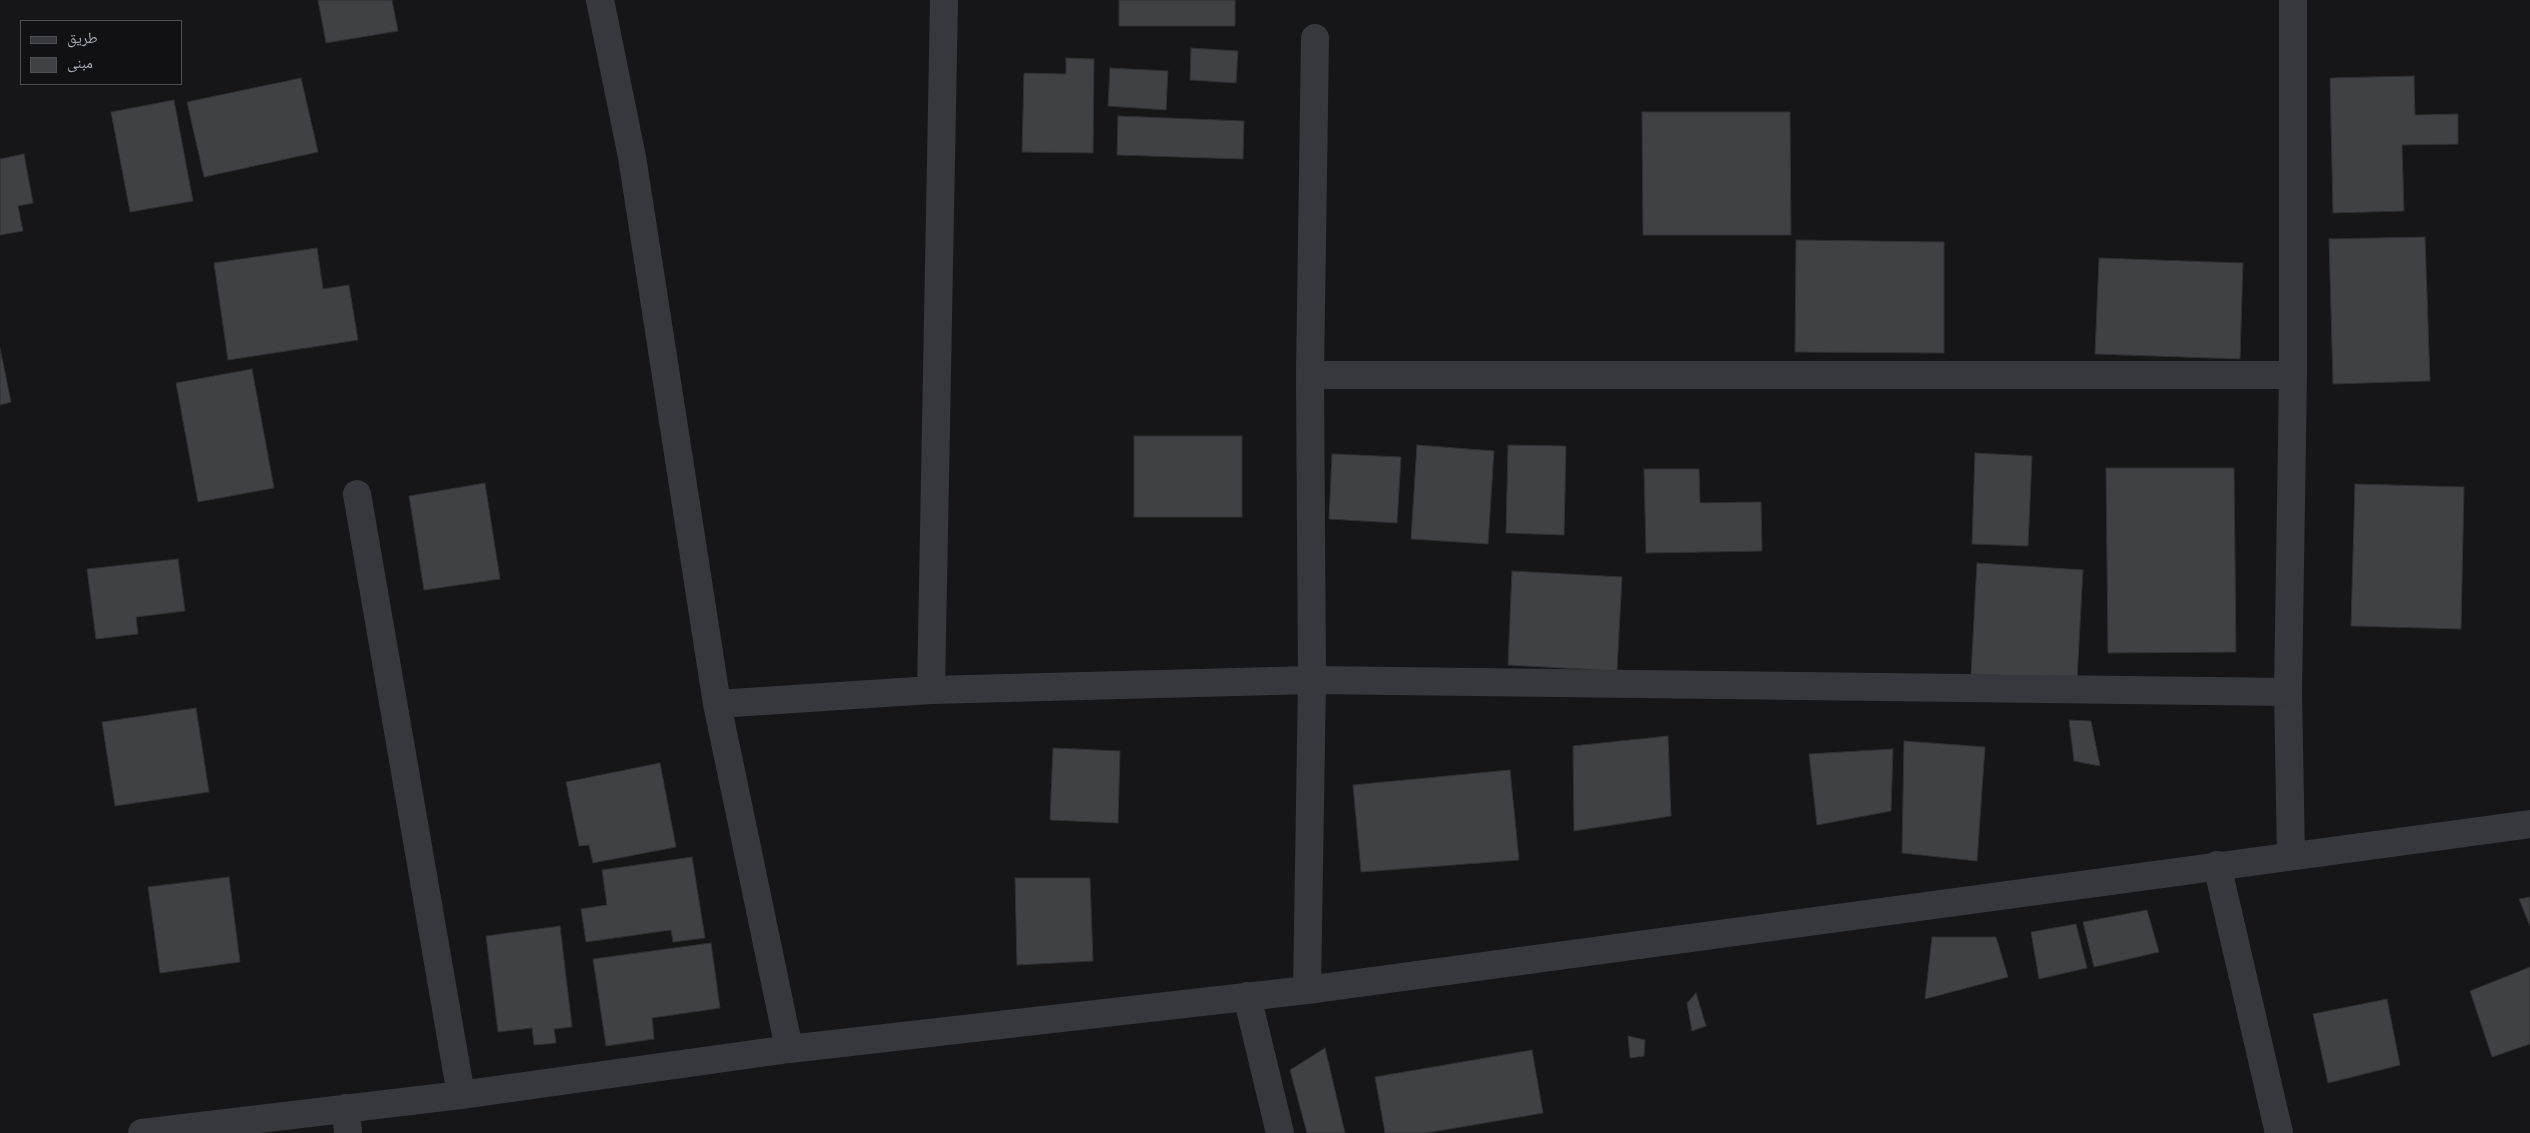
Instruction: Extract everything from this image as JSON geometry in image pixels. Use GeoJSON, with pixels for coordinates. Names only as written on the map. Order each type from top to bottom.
{"type":"FeatureCollection","features":[{"type":"Feature","properties":{"kind":"street"},"geometry":{"type":"LineString","coordinates":[[600,0],[632,157],[716,704],[789,1049]]}},
{"type":"Feature","properties":{"kind":"street"},"geometry":{"type":"LineString","coordinates":[[931,690],[944,0]]}},
{"type":"Feature","properties":{"kind":"street"},"geometry":{"type":"LineString","coordinates":[[2291,856],[2288,692],[2293,375],[2293,0]]}},
{"type":"Feature","properties":{"kind":"street"},"geometry":{"type":"LineString","coordinates":[[1307,990],[1312,680],[1310,376],[1315,38]]}},
{"type":"Feature","properties":{"kind":"street"},"geometry":{"type":"LineString","coordinates":[[1310,376],[2293,375]]}},
{"type":"Feature","properties":{"kind":"street"},"geometry":{"type":"LineString","coordinates":[[357,494],[461,1095]]}},
{"type":"Feature","properties":{"kind":"street"},"geometry":{"type":"LineString","coordinates":[[716,704],[931,690],[1312,680],[2288,692]]}},
{"type":"Feature","properties":{"kind":"street"},"geometry":{"type":"LineString","coordinates":[[142,1133],[347,1121],[461,1095],[789,1049],[1307,990],[2530,824]]}},
{"type":"Feature","properties":{"kind":"street"},"geometry":{"type":"LineString","coordinates":[[2217,865],[2279,1133]]}},
{"type":"Feature","properties":{"kind":"street"},"geometry":{"type":"LineString","coordinates":[[1246,996],[1280,1133]]}},
{"type":"Feature","properties":{"kind":"building"},"geometry":{"type":"Polygon","coordinates":[[[318,0],[392,0],[398,31],[326,43],[318,0]]]}},
{"type":"Feature","properties":{"kind":"building"},"geometry":{"type":"Polygon","coordinates":[[[1119,0],[1235,0],[1235,26],[1119,26],[1119,0]]]}},
{"type":"Feature","properties":{"kind":"building"},"geometry":{"type":"Polygon","coordinates":[[[1191,48],[1238,51],[1236,83],[1190,80],[1191,48]]]}},
{"type":"Feature","properties":{"kind":"building"},"geometry":{"type":"Polygon","coordinates":[[[1066,58],[1094,59],[1093,153],[1022,152],[1024,73],[1066,74],[1066,58]]]}},
{"type":"Feature","properties":{"kind":"building"},"geometry":{"type":"Polygon","coordinates":[[[1110,68],[1168,71],[1166,110],[1108,106],[1110,68]]]}},
{"type":"Feature","properties":{"kind":"building"},"geometry":{"type":"Polygon","coordinates":[[[2414,76],[2415,115],[2458,114],[2458,144],[2402,145],[2404,211],[2333,213],[2330,78],[2414,76]]]}},
{"type":"Feature","properties":{"kind":"building"},"geometry":{"type":"Polygon","coordinates":[[[301,78],[318,152],[204,177],[187,102],[301,78]]]}},
{"type":"Feature","properties":{"kind":"building"},"geometry":{"type":"Polygon","coordinates":[[[174,100],[193,201],[130,212],[111,112],[174,100]]]}},
{"type":"Feature","properties":{"kind":"building"},"geometry":{"type":"Polygon","coordinates":[[[1642,112],[1790,112],[1791,235],[1643,235],[1642,112]]]}},
{"type":"Feature","properties":{"kind":"building"},"geometry":{"type":"Polygon","coordinates":[[[1118,116],[1244,121],[1243,159],[1117,155],[1118,116]]]}},
{"type":"Feature","properties":{"kind":"building"},"geometry":{"type":"Polygon","coordinates":[[[24,154],[33,203],[18,206],[23,231],[0,235],[0,159],[24,154]]]}},
{"type":"Feature","properties":{"kind":"building"},"geometry":{"type":"Polygon","coordinates":[[[2425,237],[2430,381],[2333,384],[2329,239],[2425,237]]]}},
{"type":"Feature","properties":{"kind":"building"},"geometry":{"type":"Polygon","coordinates":[[[1796,240],[1944,242],[1944,353],[1795,352],[1796,240]]]}},
{"type":"Feature","properties":{"kind":"building"},"geometry":{"type":"Polygon","coordinates":[[[317,248],[323,289],[349,285],[358,340],[228,360],[214,263],[317,248]]]}},
{"type":"Feature","properties":{"kind":"building"},"geometry":{"type":"Polygon","coordinates":[[[2099,258],[2243,263],[2240,359],[2095,354],[2099,258]]]}},
{"type":"Feature","properties":{"kind":"building"},"geometry":{"type":"Polygon","coordinates":[[[0,348],[11,402],[0,405],[0,348]]]}},
{"type":"Feature","properties":{"kind":"building"},"geometry":{"type":"Polygon","coordinates":[[[252,369],[274,488],[198,502],[176,383],[252,369]]]}},
{"type":"Feature","properties":{"kind":"building"},"geometry":{"type":"Polygon","coordinates":[[[1134,436],[1242,436],[1242,517],[1134,517],[1134,436]]]}},
{"type":"Feature","properties":{"kind":"building"},"geometry":{"type":"Polygon","coordinates":[[[1417,445],[1494,451],[1488,544],[1411,539],[1417,445]]]}},
{"type":"Feature","properties":{"kind":"building"},"geometry":{"type":"Polygon","coordinates":[[[1508,445],[1566,446],[1564,535],[1506,533],[1508,445]]]}},
{"type":"Feature","properties":{"kind":"building"},"geometry":{"type":"Polygon","coordinates":[[[1975,453],[2032,456],[2028,546],[1972,544],[1975,453]]]}},
{"type":"Feature","properties":{"kind":"building"},"geometry":{"type":"Polygon","coordinates":[[[1332,454],[1401,457],[1397,523],[1329,519],[1332,454]]]}},
{"type":"Feature","properties":{"kind":"building"},"geometry":{"type":"Polygon","coordinates":[[[2106,468],[2234,468],[2236,652],[2108,653],[2106,468]]]}},
{"type":"Feature","properties":{"kind":"building"},"geometry":{"type":"Polygon","coordinates":[[[1644,469],[1699,469],[1700,503],[1761,502],[1762,551],[1646,553],[1644,469]]]}},
{"type":"Feature","properties":{"kind":"building"},"geometry":{"type":"Polygon","coordinates":[[[485,483],[500,579],[424,590],[409,496],[485,483]]]}},
{"type":"Feature","properties":{"kind":"building"},"geometry":{"type":"Polygon","coordinates":[[[2355,484],[2464,487],[2461,629],[2351,626],[2355,484]]]}},
{"type":"Feature","properties":{"kind":"building"},"geometry":{"type":"Polygon","coordinates":[[[178,559],[185,611],[136,617],[138,634],[96,639],[87,569],[178,559]]]}},
{"type":"Feature","properties":{"kind":"building"},"geometry":{"type":"Polygon","coordinates":[[[1977,563],[2083,570],[2077,680],[1971,674],[1977,563]]]}},
{"type":"Feature","properties":{"kind":"building"},"geometry":{"type":"Polygon","coordinates":[[[1512,571],[1622,577],[1617,671],[1508,665],[1512,571]]]}},
{"type":"Feature","properties":{"kind":"building"},"geometry":{"type":"Polygon","coordinates":[[[196,708],[209,792],[115,806],[102,722],[196,708]]]}},
{"type":"Feature","properties":{"kind":"building"},"geometry":{"type":"Polygon","coordinates":[[[2069,720],[2091,721],[2100,766],[2074,761],[2069,720]]]}},
{"type":"Feature","properties":{"kind":"building"},"geometry":{"type":"Polygon","coordinates":[[[1668,736],[1671,816],[1574,831],[1573,746],[1668,736]]]}},
{"type":"Feature","properties":{"kind":"building"},"geometry":{"type":"Polygon","coordinates":[[[1904,741],[1985,747],[1977,861],[1902,853],[1904,741]]]}},
{"type":"Feature","properties":{"kind":"building"},"geometry":{"type":"Polygon","coordinates":[[[1053,748],[1120,751],[1118,823],[1050,820],[1053,748]]]}},
{"type":"Feature","properties":{"kind":"building"},"geometry":{"type":"Polygon","coordinates":[[[1893,749],[1891,811],[1817,825],[1809,754],[1893,749]]]}},
{"type":"Feature","properties":{"kind":"building"},"geometry":{"type":"Polygon","coordinates":[[[660,763],[676,847],[593,863],[589,845],[579,846],[566,782],[660,763]]]}},
{"type":"Feature","properties":{"kind":"building"},"geometry":{"type":"Polygon","coordinates":[[[1510,770],[1519,860],[1361,872],[1353,785],[1510,770]]]}},
{"type":"Feature","properties":{"kind":"building"},"geometry":{"type":"Polygon","coordinates":[[[692,857],[705,938],[673,942],[671,930],[586,942],[581,909],[607,905],[602,870],[692,857]]]}},
{"type":"Feature","properties":{"kind":"building"},"geometry":{"type":"Polygon","coordinates":[[[229,877],[240,962],[160,973],[148,887],[229,877]]]}},
{"type":"Feature","properties":{"kind":"building"},"geometry":{"type":"Polygon","coordinates":[[[1015,878],[1090,878],[1093,961],[1017,965],[1015,878]]]}},
{"type":"Feature","properties":{"kind":"building"},"geometry":{"type":"Polygon","coordinates":[[[2530,897],[2530,926],[2519,899],[2530,897]]]}},
{"type":"Feature","properties":{"kind":"building"},"geometry":{"type":"Polygon","coordinates":[[[2147,910],[2159,952],[2094,967],[2083,922],[2147,910]]]}},
{"type":"Feature","properties":{"kind":"building"},"geometry":{"type":"Polygon","coordinates":[[[2076,924],[2087,968],[2039,979],[2031,932],[2076,924]]]}},
{"type":"Feature","properties":{"kind":"building"},"geometry":{"type":"Polygon","coordinates":[[[560,926],[572,1027],[554,1029],[556,1043],[534,1045],[532,1028],[498,1032],[486,936],[560,926]]]}},
{"type":"Feature","properties":{"kind":"building"},"geometry":{"type":"Polygon","coordinates":[[[1932,937],[1996,937],[2008,977],[1925,999],[1932,937]]]}},
{"type":"Feature","properties":{"kind":"building"},"geometry":{"type":"Polygon","coordinates":[[[711,943],[720,1008],[652,1018],[654,1039],[606,1046],[593,959],[711,943]]]}},
{"type":"Feature","properties":{"kind":"building"},"geometry":{"type":"Polygon","coordinates":[[[2530,967],[2530,1044],[2492,1057],[2470,991],[2530,967]]]}},
{"type":"Feature","properties":{"kind":"building"},"geometry":{"type":"Polygon","coordinates":[[[1696,993],[1706,1026],[1692,1031],[1687,1003],[1696,993]]]}},
{"type":"Feature","properties":{"kind":"building"},"geometry":{"type":"Polygon","coordinates":[[[2387,999],[2400,1065],[2328,1083],[2313,1014],[2387,999]]]}},
{"type":"Feature","properties":{"kind":"building"},"geometry":{"type":"Polygon","coordinates":[[[1628,1036],[1645,1040],[1644,1056],[1630,1058],[1628,1036]]]}},
{"type":"Feature","properties":{"kind":"building"},"geometry":{"type":"Polygon","coordinates":[[[1325,1048],[1345,1133],[1307,1133],[1290,1070],[1325,1048]]]}},
{"type":"Feature","properties":{"kind":"building"},"geometry":{"type":"Polygon","coordinates":[[[1532,1050],[1543,1113],[1426,1133],[1385,1133],[1375,1077],[1532,1050]]]}}]}
